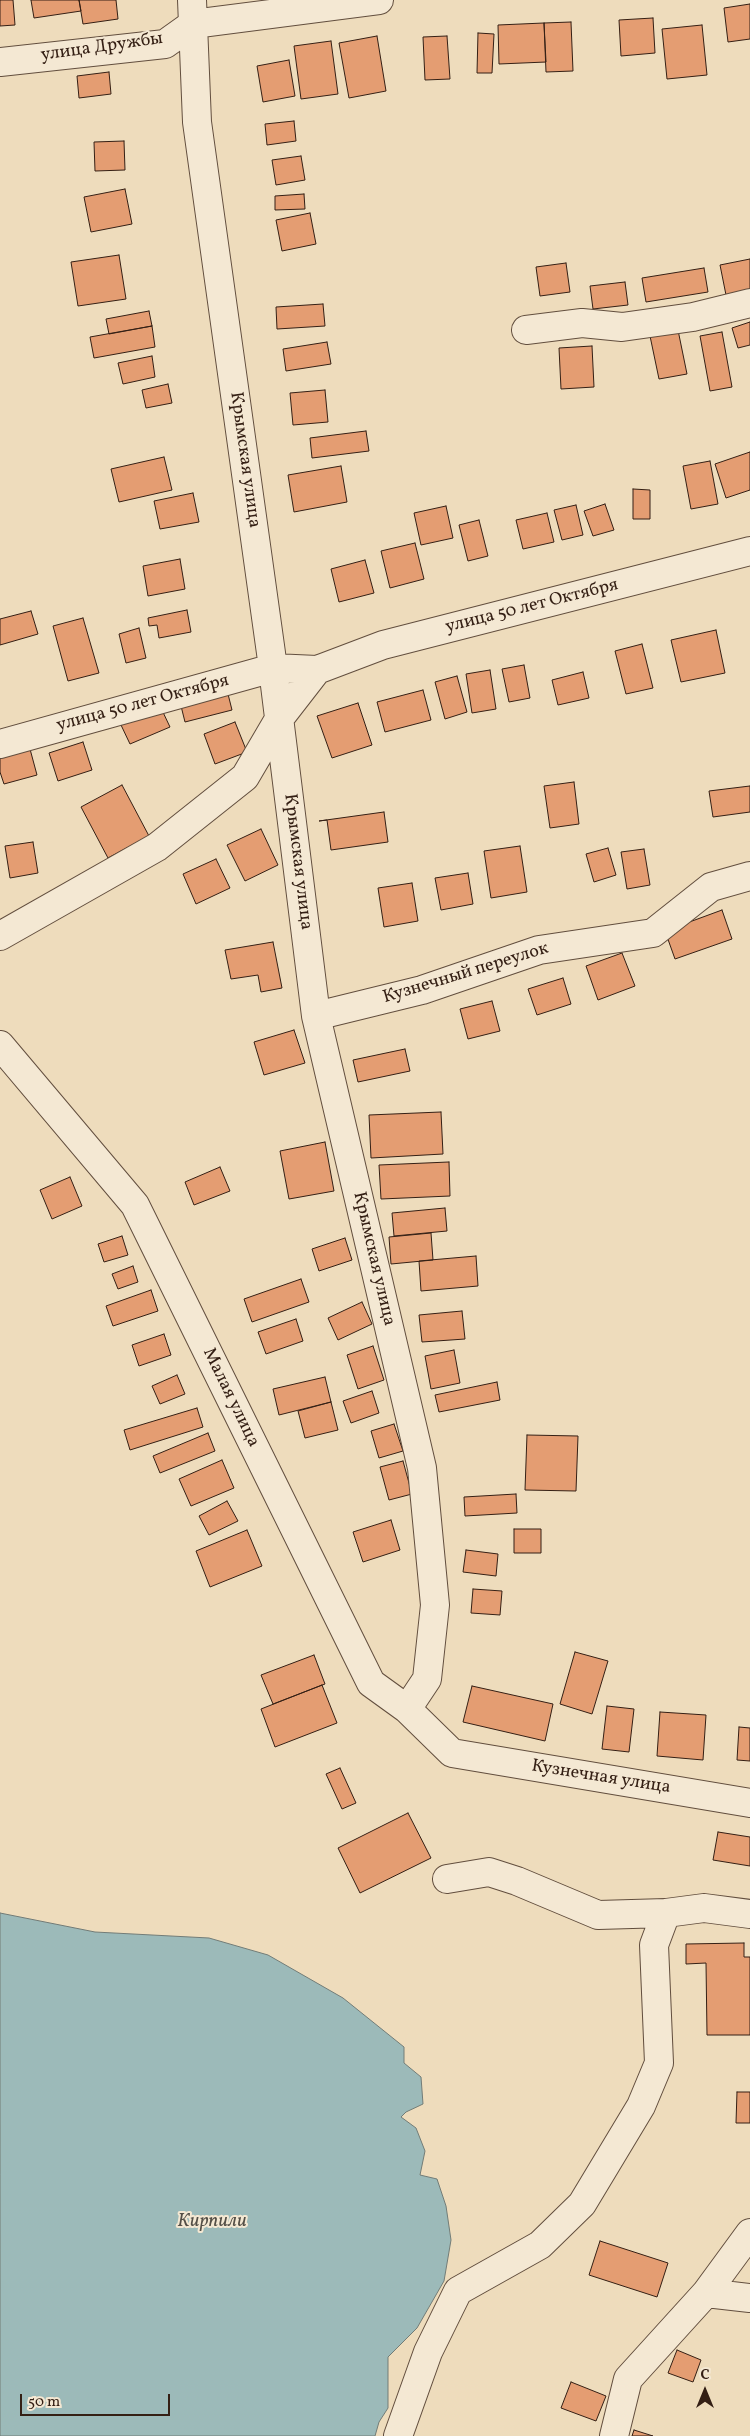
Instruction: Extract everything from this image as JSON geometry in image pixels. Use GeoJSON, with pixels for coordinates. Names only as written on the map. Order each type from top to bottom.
{"type":"FeatureCollection","features":[{"type":"Feature","properties":{"kind":"street","name":"улица Дружбы"},"geometry":{"type":"LineString","coordinates":[[0,62],[165,44],[192,12],[379,0]]}},
{"type":"Feature","properties":{"kind":"street","name":"Крымская улица"},"geometry":{"type":"LineString","coordinates":[[192,12],[197,122],[273,668],[316,1016],[422,1468],[435,1605],[427,1679],[407,1709]]}},
{"type":"Feature","properties":{"kind":"street"},"geometry":{"type":"LineString","coordinates":[[526,330],[582,323],[622,327],[693,317],[750,303]]}},
{"type":"Feature","properties":{"kind":"street","name":"улица 50 лет Октября"},"geometry":{"type":"LineString","coordinates":[[0,744],[273,668],[317,670],[383,645],[750,551]]}},
{"type":"Feature","properties":{"kind":"street"},"geometry":{"type":"LineString","coordinates":[[0,936],[157,847],[245,777],[279,719],[317,670]]}},
{"type":"Feature","properties":{"kind":"street","name":"Кузнечный переулок"},"geometry":{"type":"LineString","coordinates":[[316,1016],[422,990],[540,950],[653,932],[711,888],[750,876]]}},
{"type":"Feature","properties":{"kind":"street","name":"Малая улица"},"geometry":{"type":"LineString","coordinates":[[0,1045],[135,1205],[372,1683],[407,1709],[452,1753]]}},
{"type":"Feature","properties":{"kind":"street","name":"Кузнечная улица"},"geometry":{"type":"LineString","coordinates":[[452,1753],[750,1802]]}},
{"type":"Feature","properties":{"kind":"street"},"geometry":{"type":"LineString","coordinates":[[448,1879],[489,1872],[517,1881],[598,1915],[666,1913],[704,1908],[750,1914]]}},
{"type":"Feature","properties":{"kind":"street"},"geometry":{"type":"LineString","coordinates":[[398,2436],[428,2352],[458,2291],[540,2245],[582,2204],[641,2106],[658,2063],[654,1945],[666,1913]]}},
{"type":"Feature","properties":{"kind":"street"},"geometry":{"type":"LineString","coordinates":[[614,2436],[628,2379],[706,2293],[750,2233]]}},
{"type":"Feature","properties":{"kind":"street"},"geometry":{"type":"LineString","coordinates":[[706,2293],[750,2298]]}},
{"type":"Feature","properties":{"kind":"water","name":"Кирпили"},"geometry":{"type":"Polygon","coordinates":[[[0,1913],[95,1932],[209,1938],[268,1955],[343,1998],[404,2047],[404,2063],[421,2077],[423,2104],[406,2112],[401,2117],[416,2128],[425,2151],[420,2175],[437,2179],[446,2206],[451,2240],[444,2281],[417,2328],[388,2357],[388,2408],[379,2422],[375,2436],[0,2436],[0,1913]]]}},
{"type":"Feature","properties":{"kind":"building"},"geometry":{"type":"Polygon","coordinates":[[[0,0],[13,0],[15,25],[0,26],[0,0]]]}},
{"type":"Feature","properties":{"kind":"building"},"geometry":{"type":"Polygon","coordinates":[[[31,0],[79,0],[81,11],[34,18],[31,0]]]}},
{"type":"Feature","properties":{"kind":"building"},"geometry":{"type":"Polygon","coordinates":[[[79,0],[116,0],[118,19],[83,24],[79,0]]]}},
{"type":"Feature","properties":{"kind":"building"},"geometry":{"type":"Polygon","coordinates":[[[750,4],[750,39],[728,42],[724,8],[750,4]]]}},
{"type":"Feature","properties":{"kind":"building"},"geometry":{"type":"Polygon","coordinates":[[[653,18],[655,53],[621,56],[619,20],[653,18]]]}},
{"type":"Feature","properties":{"kind":"building"},"geometry":{"type":"Polygon","coordinates":[[[571,22],[573,71],[546,72],[544,23],[571,22]]]}},
{"type":"Feature","properties":{"kind":"building"},"geometry":{"type":"Polygon","coordinates":[[[544,23],[546,62],[499,64],[498,25],[544,23]]]}},
{"type":"Feature","properties":{"kind":"building"},"geometry":{"type":"Polygon","coordinates":[[[702,25],[707,75],[667,79],[662,29],[702,25]]]}},
{"type":"Feature","properties":{"kind":"building"},"geometry":{"type":"Polygon","coordinates":[[[478,33],[494,34],[492,73],[477,73],[478,33]]]}},
{"type":"Feature","properties":{"kind":"building"},"geometry":{"type":"Polygon","coordinates":[[[377,36],[386,91],[349,98],[339,43],[377,36]]]}},
{"type":"Feature","properties":{"kind":"building"},"geometry":{"type":"Polygon","coordinates":[[[447,36],[450,79],[425,80],[423,37],[447,36]]]}},
{"type":"Feature","properties":{"kind":"building"},"geometry":{"type":"Polygon","coordinates":[[[331,41],[338,94],[301,99],[294,46],[331,41]]]}},
{"type":"Feature","properties":{"kind":"building"},"geometry":{"type":"Polygon","coordinates":[[[289,60],[295,96],[263,102],[257,66],[289,60]]]}},
{"type":"Feature","properties":{"kind":"building"},"geometry":{"type":"Polygon","coordinates":[[[109,72],[111,94],[79,98],[77,76],[109,72]]]}},
{"type":"Feature","properties":{"kind":"building"},"geometry":{"type":"Polygon","coordinates":[[[294,121],[296,141],[267,145],[265,124],[294,121]]]}},
{"type":"Feature","properties":{"kind":"building"},"geometry":{"type":"Polygon","coordinates":[[[124,141],[125,170],[95,171],[94,142],[124,141]]]}},
{"type":"Feature","properties":{"kind":"building"},"geometry":{"type":"Polygon","coordinates":[[[301,156],[305,180],[276,185],[272,160],[301,156]]]}},
{"type":"Feature","properties":{"kind":"building"},"geometry":{"type":"Polygon","coordinates":[[[125,189],[132,224],[91,232],[84,197],[125,189]]]}},
{"type":"Feature","properties":{"kind":"building"},"geometry":{"type":"Polygon","coordinates":[[[304,194],[305,209],[275,210],[275,196],[304,194]]]}},
{"type":"Feature","properties":{"kind":"building"},"geometry":{"type":"Polygon","coordinates":[[[310,213],[316,244],[282,251],[276,220],[310,213]]]}},
{"type":"Feature","properties":{"kind":"building"},"geometry":{"type":"Polygon","coordinates":[[[119,255],[126,299],[78,306],[71,262],[119,255]]]}},
{"type":"Feature","properties":{"kind":"building"},"geometry":{"type":"Polygon","coordinates":[[[750,259],[750,290],[726,295],[720,265],[750,259]]]}},
{"type":"Feature","properties":{"kind":"building"},"geometry":{"type":"Polygon","coordinates":[[[566,263],[570,292],[540,296],[536,267],[566,263]]]}},
{"type":"Feature","properties":{"kind":"building"},"geometry":{"type":"Polygon","coordinates":[[[704,268],[708,292],[646,302],[642,278],[704,268]]]}},
{"type":"Feature","properties":{"kind":"building"},"geometry":{"type":"Polygon","coordinates":[[[625,282],[628,305],[593,309],[590,286],[625,282]]]}},
{"type":"Feature","properties":{"kind":"building"},"geometry":{"type":"Polygon","coordinates":[[[323,304],[325,326],[277,329],[276,307],[323,304]]]}},
{"type":"Feature","properties":{"kind":"building"},"geometry":{"type":"Polygon","coordinates":[[[149,311],[152,326],[109,334],[106,319],[149,311]]]}},
{"type":"Feature","properties":{"kind":"building"},"geometry":{"type":"Polygon","coordinates":[[[750,322],[750,345],[738,348],[732,328],[750,322]]]}},
{"type":"Feature","properties":{"kind":"building"},"geometry":{"type":"Polygon","coordinates":[[[152,326],[155,347],[94,358],[90,337],[152,326]]]}},
{"type":"Feature","properties":{"kind":"building"},"geometry":{"type":"Polygon","coordinates":[[[678,330],[687,374],[659,379],[650,336],[678,330]]]}},
{"type":"Feature","properties":{"kind":"building"},"geometry":{"type":"Polygon","coordinates":[[[722,332],[732,387],[710,391],[700,336],[722,332]]]}},
{"type":"Feature","properties":{"kind":"building"},"geometry":{"type":"Polygon","coordinates":[[[327,342],[331,364],[286,371],[283,349],[327,342]]]}},
{"type":"Feature","properties":{"kind":"building"},"geometry":{"type":"Polygon","coordinates":[[[592,346],[594,387],[561,389],[559,348],[592,346]]]}},
{"type":"Feature","properties":{"kind":"building"},"geometry":{"type":"Polygon","coordinates":[[[152,356],[155,377],[123,384],[118,363],[152,356]]]}},
{"type":"Feature","properties":{"kind":"building"},"geometry":{"type":"Polygon","coordinates":[[[168,384],[172,403],[146,408],[142,390],[168,384]]]}},
{"type":"Feature","properties":{"kind":"building"},"geometry":{"type":"Polygon","coordinates":[[[325,390],[328,422],[293,425],[290,393],[325,390]]]}},
{"type":"Feature","properties":{"kind":"building"},"geometry":{"type":"Polygon","coordinates":[[[366,431],[369,451],[312,458],[310,438],[366,431]]]}},
{"type":"Feature","properties":{"kind":"building"},"geometry":{"type":"Polygon","coordinates":[[[750,452],[750,490],[726,498],[715,464],[750,452]]]}},
{"type":"Feature","properties":{"kind":"building"},"geometry":{"type":"Polygon","coordinates":[[[164,457],[172,490],[119,502],[111,469],[164,457]]]}},
{"type":"Feature","properties":{"kind":"building"},"geometry":{"type":"Polygon","coordinates":[[[710,461],[718,504],[691,509],[683,466],[710,461]]]}},
{"type":"Feature","properties":{"kind":"building"},"geometry":{"type":"Polygon","coordinates":[[[341,466],[347,502],[294,512],[288,475],[341,466]]]}},
{"type":"Feature","properties":{"kind":"building"},"geometry":{"type":"Polygon","coordinates":[[[633,489],[650,490],[650,519],[633,519],[633,489]]]}},
{"type":"Feature","properties":{"kind":"building"},"geometry":{"type":"Polygon","coordinates":[[[193,493],[199,522],[160,529],[154,501],[193,493]]]}},
{"type":"Feature","properties":{"kind":"building"},"geometry":{"type":"Polygon","coordinates":[[[605,504],[614,530],[593,536],[584,511],[605,504]]]}},
{"type":"Feature","properties":{"kind":"building"},"geometry":{"type":"Polygon","coordinates":[[[576,505],[583,535],[562,540],[554,510],[576,505]]]}},
{"type":"Feature","properties":{"kind":"building"},"geometry":{"type":"Polygon","coordinates":[[[446,506],[453,538],[421,545],[414,513],[446,506]]]}},
{"type":"Feature","properties":{"kind":"building"},"geometry":{"type":"Polygon","coordinates":[[[547,513],[554,542],[523,549],[516,520],[547,513]]]}},
{"type":"Feature","properties":{"kind":"building"},"geometry":{"type":"Polygon","coordinates":[[[479,520],[488,556],[468,561],[459,525],[479,520]]]}},
{"type":"Feature","properties":{"kind":"building"},"geometry":{"type":"Polygon","coordinates":[[[415,543],[424,579],[390,588],[381,551],[415,543]]]}},
{"type":"Feature","properties":{"kind":"building"},"geometry":{"type":"Polygon","coordinates":[[[180,559],[185,589],[148,596],[143,566],[180,559]]]}},
{"type":"Feature","properties":{"kind":"building"},"geometry":{"type":"Polygon","coordinates":[[[365,560],[374,593],[339,602],[331,569],[365,560]]]}},
{"type":"Feature","properties":{"kind":"building"},"geometry":{"type":"Polygon","coordinates":[[[187,610],[191,632],[159,638],[157,625],[149,626],[148,618],[187,610]]]}},
{"type":"Feature","properties":{"kind":"building"},"geometry":{"type":"Polygon","coordinates":[[[31,611],[38,634],[0,645],[0,619],[31,611]]]}},
{"type":"Feature","properties":{"kind":"building"},"geometry":{"type":"Polygon","coordinates":[[[83,618],[99,673],[68,681],[53,626],[83,618]]]}},
{"type":"Feature","properties":{"kind":"building"},"geometry":{"type":"Polygon","coordinates":[[[139,628],[146,658],[126,663],[119,634],[139,628]]]}},
{"type":"Feature","properties":{"kind":"building"},"geometry":{"type":"Polygon","coordinates":[[[716,630],[725,673],[681,682],[671,640],[716,630]]]}},
{"type":"Feature","properties":{"kind":"building"},"geometry":{"type":"Polygon","coordinates":[[[642,644],[653,688],[626,694],[615,651],[642,644]]]}},
{"type":"Feature","properties":{"kind":"building"},"geometry":{"type":"Polygon","coordinates":[[[524,665],[530,698],[509,702],[502,669],[524,665]]]}},
{"type":"Feature","properties":{"kind":"building"},"geometry":{"type":"Polygon","coordinates":[[[490,670],[496,709],[472,713],[466,674],[490,670]]]}},
{"type":"Feature","properties":{"kind":"building"},"geometry":{"type":"Polygon","coordinates":[[[583,672],[589,698],[558,705],[552,680],[583,672]]]}},
{"type":"Feature","properties":{"kind":"building"},"geometry":{"type":"Polygon","coordinates":[[[457,676],[467,712],[445,719],[435,682],[457,676]]]}},
{"type":"Feature","properties":{"kind":"building"},"geometry":{"type":"Polygon","coordinates":[[[227,690],[232,710],[185,722],[180,702],[227,690]]]}},
{"type":"Feature","properties":{"kind":"building"},"geometry":{"type":"Polygon","coordinates":[[[423,690],[431,720],[385,732],[377,702],[423,690]]]}},
{"type":"Feature","properties":{"kind":"building"},"geometry":{"type":"Polygon","coordinates":[[[358,703],[372,745],[332,758],[317,716],[358,703]]]}},
{"type":"Feature","properties":{"kind":"building"},"geometry":{"type":"Polygon","coordinates":[[[161,708],[170,727],[130,744],[121,725],[161,708]]]}},
{"type":"Feature","properties":{"kind":"building"},"geometry":{"type":"Polygon","coordinates":[[[235,722],[247,752],[215,764],[204,734],[235,722]]]}},
{"type":"Feature","properties":{"kind":"building"},"geometry":{"type":"Polygon","coordinates":[[[83,742],[92,770],[58,781],[49,753],[83,742]]]}},
{"type":"Feature","properties":{"kind":"building"},"geometry":{"type":"Polygon","coordinates":[[[30,749],[37,775],[4,784],[0,772],[0,758],[30,749]]]}},
{"type":"Feature","properties":{"kind":"building"},"geometry":{"type":"Polygon","coordinates":[[[574,782],[579,824],[550,828],[544,786],[574,782]]]}},
{"type":"Feature","properties":{"kind":"building"},"geometry":{"type":"Polygon","coordinates":[[[122,785],[149,836],[108,858],[81,807],[122,785]]]}},
{"type":"Feature","properties":{"kind":"building"},"geometry":{"type":"Polygon","coordinates":[[[750,786],[750,812],[713,817],[709,791],[750,786]]]}},
{"type":"Feature","properties":{"kind":"building"},"geometry":{"type":"Polygon","coordinates":[[[384,812],[388,842],[331,850],[327,820],[319,821],[384,812]]]}},
{"type":"Feature","properties":{"kind":"building"},"geometry":{"type":"Polygon","coordinates":[[[261,829],[278,865],[245,881],[227,845],[261,829]]]}},
{"type":"Feature","properties":{"kind":"building"},"geometry":{"type":"Polygon","coordinates":[[[33,842],[38,873],[10,878],[5,846],[33,842]]]}},
{"type":"Feature","properties":{"kind":"building"},"geometry":{"type":"Polygon","coordinates":[[[520,846],[527,892],[491,898],[484,851],[520,846]]]}},
{"type":"Feature","properties":{"kind":"building"},"geometry":{"type":"Polygon","coordinates":[[[608,848],[616,875],[594,882],[586,854],[608,848]]]}},
{"type":"Feature","properties":{"kind":"building"},"geometry":{"type":"Polygon","coordinates":[[[644,849],[650,885],[627,889],[621,852],[644,849]]]}},
{"type":"Feature","properties":{"kind":"building"},"geometry":{"type":"Polygon","coordinates":[[[216,859],[230,888],[196,904],[183,874],[216,859]]]}},
{"type":"Feature","properties":{"kind":"building"},"geometry":{"type":"Polygon","coordinates":[[[468,873],[473,904],[441,910],[435,878],[468,873]]]}},
{"type":"Feature","properties":{"kind":"building"},"geometry":{"type":"Polygon","coordinates":[[[412,883],[418,921],[384,927],[378,888],[412,883]]]}},
{"type":"Feature","properties":{"kind":"building"},"geometry":{"type":"Polygon","coordinates":[[[722,910],[732,939],[675,959],[665,931],[722,910]]]}},
{"type":"Feature","properties":{"kind":"building"},"geometry":{"type":"Polygon","coordinates":[[[273,942],[282,988],[261,992],[258,975],[231,979],[225,950],[273,942]]]}},
{"type":"Feature","properties":{"kind":"building"},"geometry":{"type":"Polygon","coordinates":[[[622,953],[635,986],[598,1000],[586,966],[622,953]]]}},
{"type":"Feature","properties":{"kind":"building"},"geometry":{"type":"Polygon","coordinates":[[[563,978],[571,1004],[537,1015],[528,989],[563,978]]]}},
{"type":"Feature","properties":{"kind":"building"},"geometry":{"type":"Polygon","coordinates":[[[492,1001],[500,1031],[468,1039],[460,1009],[492,1001]]]}},
{"type":"Feature","properties":{"kind":"building"},"geometry":{"type":"Polygon","coordinates":[[[294,1030],[305,1063],[264,1075],[254,1042],[294,1030]]]}},
{"type":"Feature","properties":{"kind":"building"},"geometry":{"type":"Polygon","coordinates":[[[405,1049],[410,1071],[358,1082],[353,1060],[405,1049]]]}},
{"type":"Feature","properties":{"kind":"building"},"geometry":{"type":"Polygon","coordinates":[[[441,1112],[443,1154],[371,1158],[369,1115],[441,1112]]]}},
{"type":"Feature","properties":{"kind":"building"},"geometry":{"type":"Polygon","coordinates":[[[325,1142],[334,1191],[289,1199],[280,1151],[325,1142]]]}},
{"type":"Feature","properties":{"kind":"building"},"geometry":{"type":"Polygon","coordinates":[[[449,1162],[450,1196],[381,1199],[379,1165],[449,1162]]]}},
{"type":"Feature","properties":{"kind":"building"},"geometry":{"type":"Polygon","coordinates":[[[220,1167],[230,1191],[194,1205],[185,1182],[220,1167]]]}},
{"type":"Feature","properties":{"kind":"building"},"geometry":{"type":"Polygon","coordinates":[[[70,1177],[82,1206],[52,1219],[40,1190],[70,1177]]]}},
{"type":"Feature","properties":{"kind":"building"},"geometry":{"type":"Polygon","coordinates":[[[445,1208],[447,1231],[394,1236],[392,1213],[445,1208]]]}},
{"type":"Feature","properties":{"kind":"building"},"geometry":{"type":"Polygon","coordinates":[[[431,1233],[433,1260],[391,1264],[389,1237],[431,1233]]]}},
{"type":"Feature","properties":{"kind":"building"},"geometry":{"type":"Polygon","coordinates":[[[122,1236],[128,1255],[104,1262],[98,1244],[122,1236]]]}},
{"type":"Feature","properties":{"kind":"building"},"geometry":{"type":"Polygon","coordinates":[[[345,1238],[352,1260],[319,1271],[312,1249],[345,1238]]]}},
{"type":"Feature","properties":{"kind":"building"},"geometry":{"type":"Polygon","coordinates":[[[476,1256],[478,1286],[421,1291],[419,1261],[476,1256]]]}},
{"type":"Feature","properties":{"kind":"building"},"geometry":{"type":"Polygon","coordinates":[[[133,1266],[138,1282],[118,1289],[112,1274],[133,1266]]]}},
{"type":"Feature","properties":{"kind":"building"},"geometry":{"type":"Polygon","coordinates":[[[301,1279],[309,1302],[252,1322],[244,1299],[301,1279]]]}},
{"type":"Feature","properties":{"kind":"building"},"geometry":{"type":"Polygon","coordinates":[[[151,1290],[158,1311],[113,1326],[106,1306],[151,1290]]]}},
{"type":"Feature","properties":{"kind":"building"},"geometry":{"type":"Polygon","coordinates":[[[362,1302],[372,1324],[338,1340],[328,1318],[362,1302]]]}},
{"type":"Feature","properties":{"kind":"building"},"geometry":{"type":"Polygon","coordinates":[[[462,1311],[465,1339],[422,1342],[419,1315],[462,1311]]]}},
{"type":"Feature","properties":{"kind":"building"},"geometry":{"type":"Polygon","coordinates":[[[296,1319],[303,1341],[266,1354],[258,1332],[296,1319]]]}},
{"type":"Feature","properties":{"kind":"building"},"geometry":{"type":"Polygon","coordinates":[[[164,1334],[171,1355],[139,1366],[132,1345],[164,1334]]]}},
{"type":"Feature","properties":{"kind":"building"},"geometry":{"type":"Polygon","coordinates":[[[373,1346],[384,1380],[358,1389],[347,1355],[373,1346]]]}},
{"type":"Feature","properties":{"kind":"building"},"geometry":{"type":"Polygon","coordinates":[[[454,1350],[460,1383],[431,1389],[425,1356],[454,1350]]]}},
{"type":"Feature","properties":{"kind":"building"},"geometry":{"type":"Polygon","coordinates":[[[177,1375],[185,1394],[160,1404],[152,1386],[177,1375]]]}},
{"type":"Feature","properties":{"kind":"building"},"geometry":{"type":"Polygon","coordinates":[[[325,1377],[331,1402],[279,1415],[273,1389],[325,1377]]]}},
{"type":"Feature","properties":{"kind":"building"},"geometry":{"type":"Polygon","coordinates":[[[497,1382],[500,1400],[439,1412],[435,1395],[497,1382]]]}},
{"type":"Feature","properties":{"kind":"building"},"geometry":{"type":"Polygon","coordinates":[[[372,1391],[379,1413],[351,1423],[343,1401],[372,1391]]]}},
{"type":"Feature","properties":{"kind":"building"},"geometry":{"type":"Polygon","coordinates":[[[331,1402],[338,1430],[305,1438],[298,1411],[331,1402]]]}},
{"type":"Feature","properties":{"kind":"building"},"geometry":{"type":"Polygon","coordinates":[[[197,1408],[203,1427],[130,1450],[124,1430],[197,1408]]]}},
{"type":"Feature","properties":{"kind":"building"},"geometry":{"type":"Polygon","coordinates":[[[394,1424],[403,1451],[379,1458],[371,1431],[394,1424]]]}},
{"type":"Feature","properties":{"kind":"building"},"geometry":{"type":"Polygon","coordinates":[[[208,1433],[215,1451],[160,1473],[153,1456],[208,1433]]]}},
{"type":"Feature","properties":{"kind":"building"},"geometry":{"type":"Polygon","coordinates":[[[527,1435],[578,1436],[576,1491],[525,1490],[527,1435]]]}},
{"type":"Feature","properties":{"kind":"building"},"geometry":{"type":"Polygon","coordinates":[[[222,1460],[234,1488],[191,1506],[179,1479],[222,1460]]]}},
{"type":"Feature","properties":{"kind":"building"},"geometry":{"type":"Polygon","coordinates":[[[403,1461],[412,1494],[389,1500],[380,1467],[403,1461]]]}},
{"type":"Feature","properties":{"kind":"building"},"geometry":{"type":"Polygon","coordinates":[[[516,1494],[517,1513],[465,1516],[464,1497],[516,1494]]]}},
{"type":"Feature","properties":{"kind":"building"},"geometry":{"type":"Polygon","coordinates":[[[227,1501],[238,1521],[209,1535],[199,1516],[227,1501]]]}},
{"type":"Feature","properties":{"kind":"building"},"geometry":{"type":"Polygon","coordinates":[[[391,1520],[400,1550],[363,1562],[353,1532],[391,1520]]]}},
{"type":"Feature","properties":{"kind":"building"},"geometry":{"type":"Polygon","coordinates":[[[514,1529],[541,1529],[541,1553],[514,1553],[514,1529]]]}},
{"type":"Feature","properties":{"kind":"building"},"geometry":{"type":"Polygon","coordinates":[[[247,1530],[262,1566],[210,1587],[196,1551],[247,1530]]]}},
{"type":"Feature","properties":{"kind":"building"},"geometry":{"type":"Polygon","coordinates":[[[466,1550],[498,1554],[496,1576],[463,1572],[466,1550]]]}},
{"type":"Feature","properties":{"kind":"building"},"geometry":{"type":"Polygon","coordinates":[[[473,1589],[502,1591],[500,1615],[471,1613],[473,1589]]]}},
{"type":"Feature","properties":{"kind":"building"},"geometry":{"type":"Polygon","coordinates":[[[575,1652],[608,1661],[592,1714],[560,1704],[575,1652]]]}},
{"type":"Feature","properties":{"kind":"building"},"geometry":{"type":"Polygon","coordinates":[[[314,1655],[325,1684],[273,1704],[261,1675],[314,1655]]]}},
{"type":"Feature","properties":{"kind":"building"},"geometry":{"type":"Polygon","coordinates":[[[322,1685],[337,1723],[275,1747],[261,1709],[322,1685]]]}},
{"type":"Feature","properties":{"kind":"building"},"geometry":{"type":"Polygon","coordinates":[[[472,1686],[553,1704],[545,1741],[463,1722],[472,1686]]]}},
{"type":"Feature","properties":{"kind":"building"},"geometry":{"type":"Polygon","coordinates":[[[607,1706],[634,1709],[629,1752],[602,1749],[607,1706]]]}},
{"type":"Feature","properties":{"kind":"building"},"geometry":{"type":"Polygon","coordinates":[[[660,1712],[706,1715],[703,1760],[657,1756],[660,1712]]]}},
{"type":"Feature","properties":{"kind":"building"},"geometry":{"type":"Polygon","coordinates":[[[739,1727],[750,1728],[750,1761],[737,1760],[739,1727]]]}},
{"type":"Feature","properties":{"kind":"building"},"geometry":{"type":"Polygon","coordinates":[[[340,1768],[356,1803],[342,1809],[326,1774],[340,1768]]]}},
{"type":"Feature","properties":{"kind":"building"},"geometry":{"type":"Polygon","coordinates":[[[408,1813],[431,1858],[360,1893],[338,1848],[408,1813]]]}},
{"type":"Feature","properties":{"kind":"building"},"geometry":{"type":"Polygon","coordinates":[[[718,1832],[750,1837],[750,1866],[713,1860],[718,1832]]]}},
{"type":"Feature","properties":{"kind":"building"},"geometry":{"type":"Polygon","coordinates":[[[744,1943],[744,1957],[750,1957],[750,2035],[707,2035],[706,1963],[686,1964],[686,1944],[744,1943]]]}},
{"type":"Feature","properties":{"kind":"building"},"geometry":{"type":"Polygon","coordinates":[[[737,2092],[750,2092],[750,2123],[736,2123],[737,2092]]]}},
{"type":"Feature","properties":{"kind":"building"},"geometry":{"type":"Polygon","coordinates":[[[600,2241],[668,2263],[657,2297],[589,2275],[600,2241]]]}},
{"type":"Feature","properties":{"kind":"building"},"geometry":{"type":"Polygon","coordinates":[[[677,2350],[701,2360],[693,2382],[668,2373],[677,2350]]]}},
{"type":"Feature","properties":{"kind":"building"},"geometry":{"type":"Polygon","coordinates":[[[571,2382],[606,2396],[596,2421],[561,2408],[571,2382]]]}},
{"type":"Feature","properties":{"kind":"building"},"geometry":{"type":"Polygon","coordinates":[[[634,2430],[653,2436],[632,2436],[634,2430]]]}}]}
